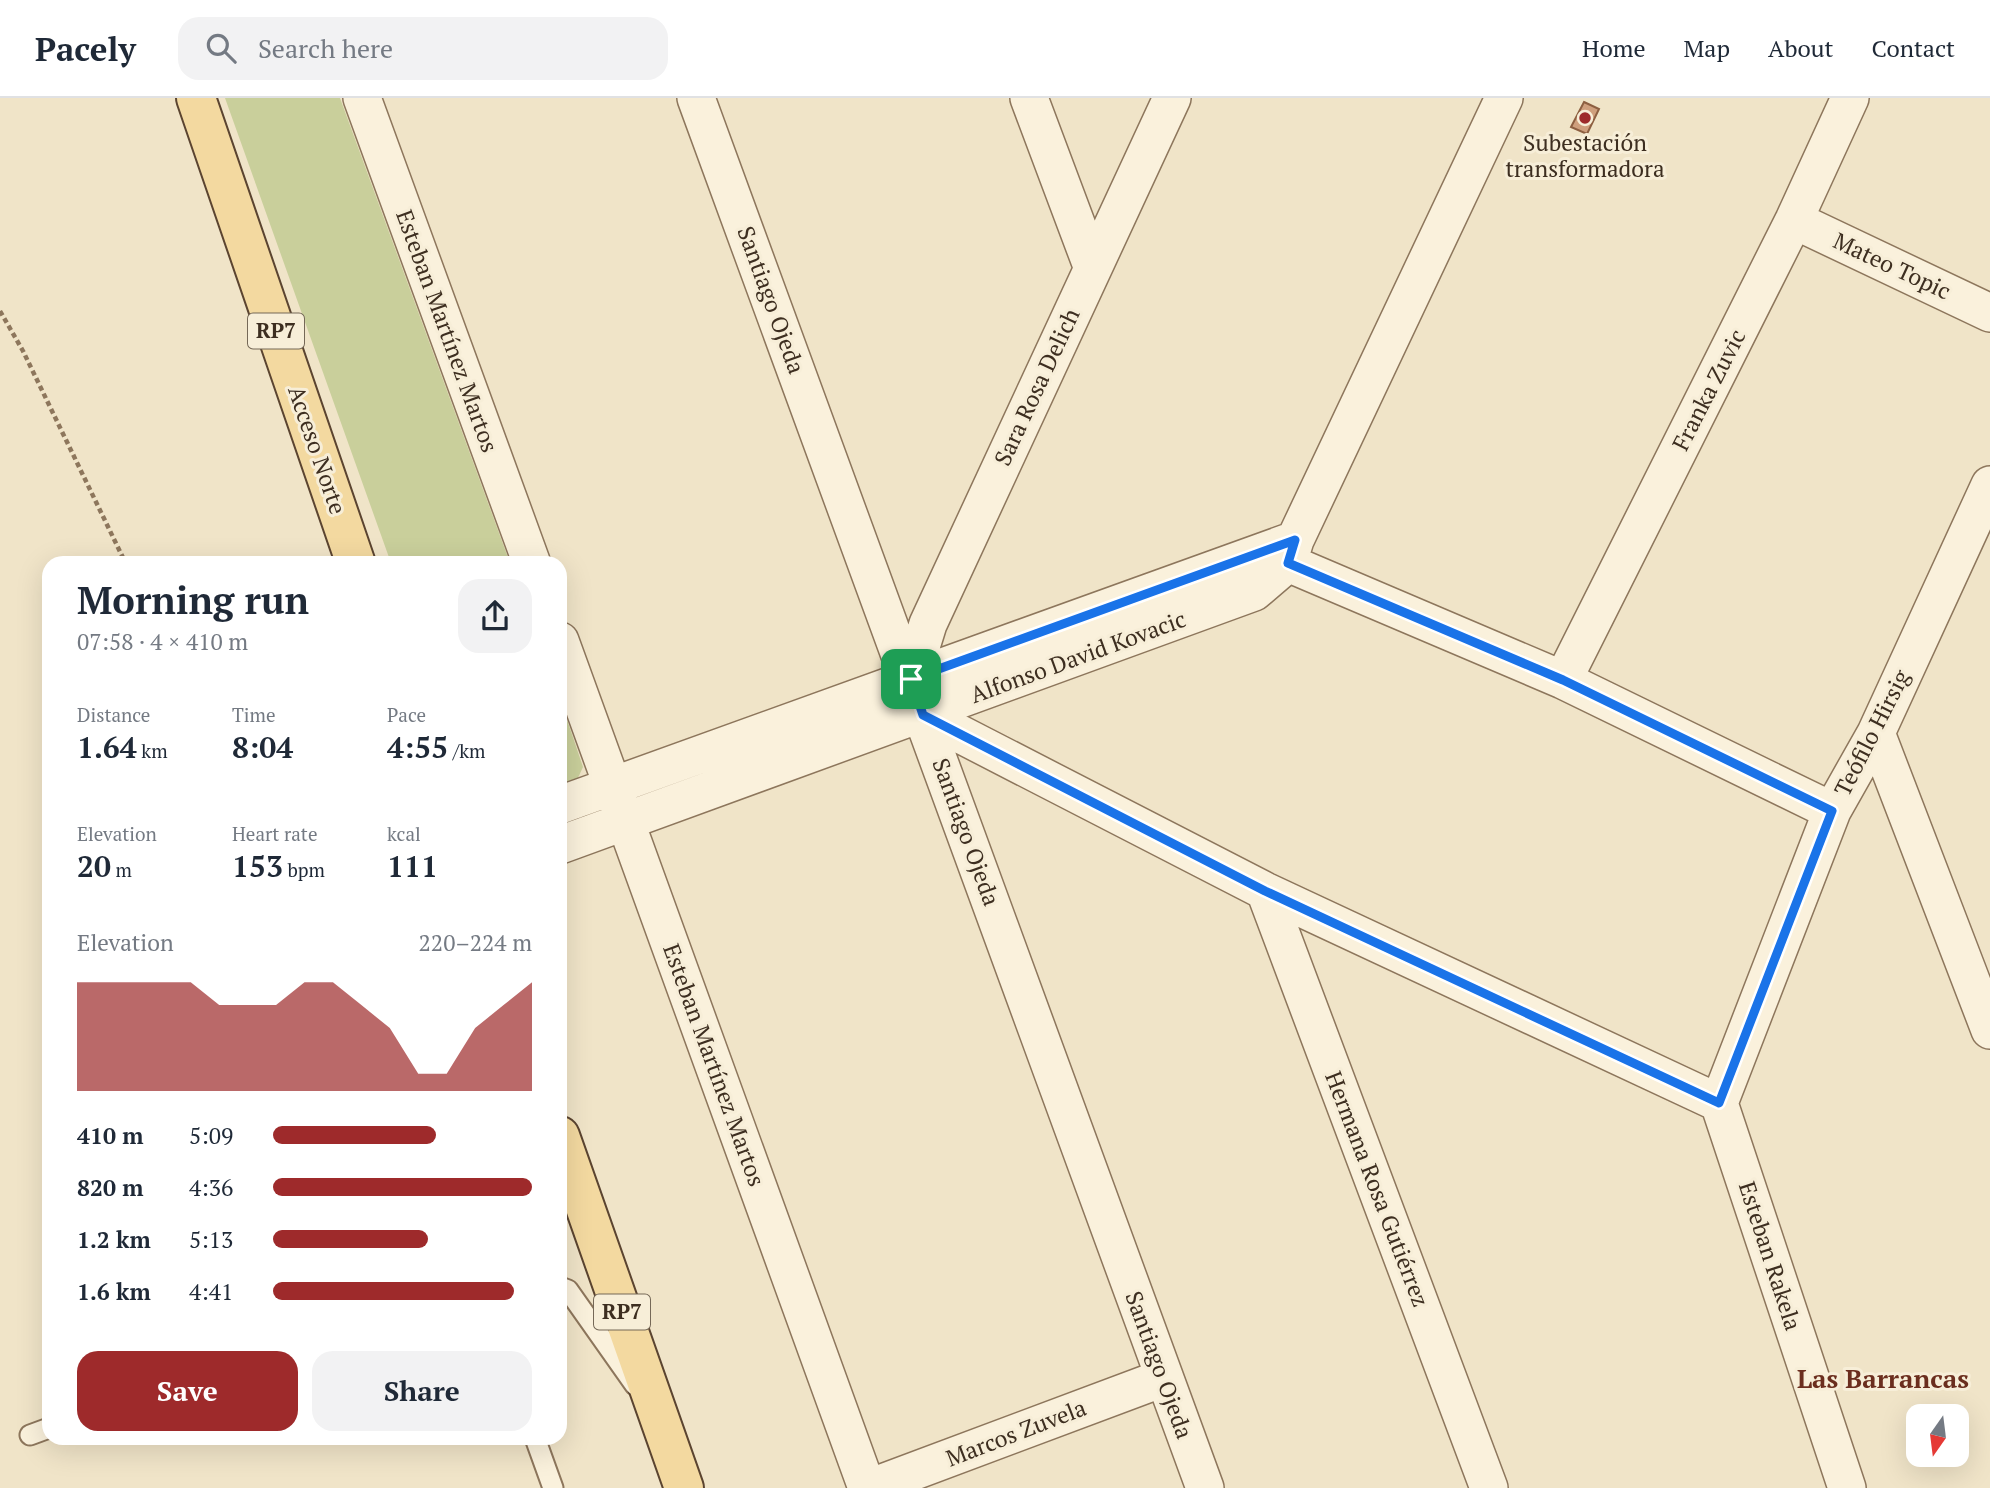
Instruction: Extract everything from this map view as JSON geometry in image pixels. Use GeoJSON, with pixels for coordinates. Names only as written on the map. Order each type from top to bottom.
{"type":"FeatureCollection","features":[{"type":"Feature","properties":{"kind":"main road","name":"Acceso Norte"},"geometry":{"type":"LineString","coordinates":[[195,98],[353,556]]}},
{"type":"Feature","properties":{"kind":"main road","name":"RP7"},"geometry":{"type":"LineString","coordinates":[[567,1156],[684,1488]]}},
{"type":"Feature","properties":{"kind":"street","name":"Esteban Martínez Martos"},"geometry":{"type":"LineString","coordinates":[[362,98],[528,556]]}},
{"type":"Feature","properties":{"kind":"street","name":"Santiago Ojeda"},"geometry":{"type":"LineString","coordinates":[[696,98],[911,679],[1205,1488]]}},
{"type":"Feature","properties":{"kind":"street"},"geometry":{"type":"LineString","coordinates":[[1029,98],[1093,266]]}},
{"type":"Feature","properties":{"kind":"street","name":"Sara Rosa Delich"},"geometry":{"type":"LineString","coordinates":[[911,679],[928,624],[1172,98]]}},
{"type":"Feature","properties":{"kind":"street","name":"Alfonso David Kovacic"},"geometry":{"type":"LineString","coordinates":[[567,843],[1254,592],[1292,551],[1504,98]]}},
{"type":"Feature","properties":{"kind":"street","name":"Franka Zuvic"},"geometry":{"type":"LineString","coordinates":[[1563,680],[1794,220],[1850,98]]}},
{"type":"Feature","properties":{"kind":"street","name":"Mateo Topic"},"geometry":{"type":"LineString","coordinates":[[1794,220],[1990,313]]}},
{"type":"Feature","properties":{"kind":"street","name":"Teófilo Hirsig"},"geometry":{"type":"LineString","coordinates":[[1719,1103],[1832,811],[1876,733],[1990,485]]}},
{"type":"Feature","properties":{"kind":"street","name":"Alfonso David Kovacic"},"geometry":{"type":"LineString","coordinates":[[567,803],[911,679],[1292,551]]}},
{"type":"Feature","properties":{"kind":"street"},"geometry":{"type":"LineString","coordinates":[[1292,551],[1832,811]]}},
{"type":"Feature","properties":{"kind":"street","name":"Esteban Martínez Martos"},"geometry":{"type":"LineString","coordinates":[[567,661],[868,1488]]}},
{"type":"Feature","properties":{"kind":"street"},"geometry":{"type":"LineString","coordinates":[[923,715],[1265,891],[1719,1103]]}},
{"type":"Feature","properties":{"kind":"street"},"geometry":{"type":"LineString","coordinates":[[1876,733],[1990,1030]]}},
{"type":"Feature","properties":{"kind":"street","name":"Hermana Rosa Gutiérrez"},"geometry":{"type":"LineString","coordinates":[[1265,891],[1489,1488]]}},
{"type":"Feature","properties":{"kind":"street","name":"Esteban Rakela"},"geometry":{"type":"LineString","coordinates":[[1719,1103],[1847,1488]]}},
{"type":"Feature","properties":{"kind":"street","name":"Marcos Zuvela"},"geometry":{"type":"LineString","coordinates":[[868,1488],[1163,1378]]}},
{"type":"Feature","properties":{"kind":"lane"},"geometry":{"type":"LineString","coordinates":[[567,1290],[662,1423]]}},
{"type":"Feature","properties":{"kind":"lane"},"geometry":{"type":"LineString","coordinates":[[538,1445],[553,1488]]}},
{"type":"Feature","properties":{"kind":"path"},"geometry":{"type":"LineString","coordinates":[[0,311],[23,351],[123,556]]}},
{"type":"Feature","properties":{"kind":"green space"},"geometry":{"type":"Polygon","coordinates":[[[225,98],[340,98],[507,556],[389,556],[225,98]]]}},
{"type":"Feature","properties":{"kind":"green space"},"geometry":{"type":"Polygon","coordinates":[[[567,720],[583,767],[577,780],[567,785],[567,720]]]}},
{"type":"Feature","properties":{"kind":"building","name":"Subestación transformadora"},"geometry":{"type":"Polygon","coordinates":[[[1584,102],[1599,109],[1587,134],[1571,127],[1584,102]]]}},
{"type":"Feature","properties":{"kind":"place","name":"Subestación transformadora"},"geometry":{"type":"Point","coordinates":[1585,118]}},
{"type":"Feature","properties":{"kind":"district","name":"Las Barrancas"},"geometry":{"type":"Point","coordinates":[1883,1379]}},
{"type":"Feature","properties":{"kind":"route"},"geometry":{"type":"LineString","coordinates":[[1295,540],[1288,563],[1563,680],[1832,811],[1719,1103],[1265,891],[923,715],[911,679],[1295,540]]}}]}
